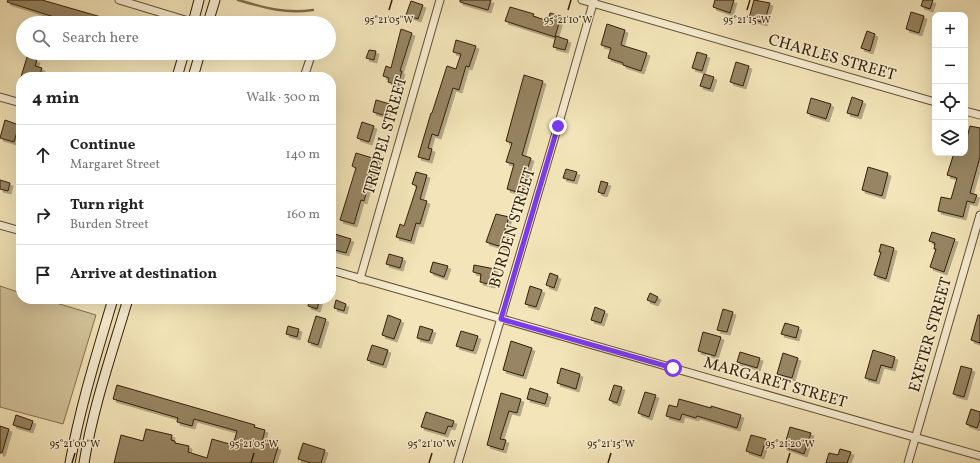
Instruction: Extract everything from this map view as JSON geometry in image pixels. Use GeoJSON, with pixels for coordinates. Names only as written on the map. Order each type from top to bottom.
{"type":"FeatureCollection","features":[{"type":"Feature","properties":{"kind":"main road"},"geometry":{"type":"LineString","coordinates":[[196,16],[199,0]]}},
{"type":"Feature","properties":{"kind":"main road"},"geometry":{"type":"LineString","coordinates":[[210,16],[215,0]]}},
{"type":"Feature","properties":{"kind":"main road"},"geometry":{"type":"LineString","coordinates":[[178,72],[182,60]]}},
{"type":"Feature","properties":{"kind":"main road"},"geometry":{"type":"LineString","coordinates":[[194,72],[198,60]]}},
{"type":"Feature","properties":{"kind":"main road"},"geometry":{"type":"LineString","coordinates":[[70,463],[75,436],[91,373],[112,304]]}},
{"type":"Feature","properties":{"kind":"main road"},"geometry":{"type":"LineString","coordinates":[[84,463],[88,438],[104,378],[126,304]]}},
{"type":"Feature","properties":{"kind":"main road"},"geometry":{"type":"LineString","coordinates":[[91,373],[104,378]]}},
{"type":"Feature","properties":{"kind":"street"},"geometry":{"type":"LineString","coordinates":[[119,0],[171,16]]}},
{"type":"Feature","properties":{"kind":"street","name":"TRIPPEL STREET"},"geometry":{"type":"LineString","coordinates":[[360,279],[440,0]]}},
{"type":"Feature","properties":{"kind":"street","name":"CHARLES STREET"},"geometry":{"type":"LineString","coordinates":[[582,0],[594,2],[932,101]]}},
{"type":"Feature","properties":{"kind":"street","name":"BURDEN STREET"},"geometry":{"type":"LineString","coordinates":[[458,463],[594,2]]}},
{"type":"Feature","properties":{"kind":"street"},"geometry":{"type":"LineString","coordinates":[[306,72],[310,60]]}},
{"type":"Feature","properties":{"kind":"street"},"geometry":{"type":"LineString","coordinates":[[0,97],[16,102]]}},
{"type":"Feature","properties":{"kind":"street"},"geometry":{"type":"LineString","coordinates":[[968,112],[980,115]]}},
{"type":"Feature","properties":{"kind":"street","name":"EXETER STREET"},"geometry":{"type":"LineString","coordinates":[[908,463],[980,215]]}},
{"type":"Feature","properties":{"kind":"street"},"geometry":{"type":"LineString","coordinates":[[0,225],[16,230]]}},
{"type":"Feature","properties":{"kind":"street","name":"MARGARET STREET"},"geometry":{"type":"LineString","coordinates":[[336,272],[980,456]]}},
{"type":"Feature","properties":{"kind":"shaded area"},"geometry":{"type":"Polygon","coordinates":[[[0,286],[16,291],[16,304],[60,304],[96,315],[63,424],[0,407],[0,286]]]}},
{"type":"Feature","properties":{"kind":"building"},"geometry":{"type":"Polygon","coordinates":[[[8,0],[42,0],[98,16],[51,16],[7,2],[8,0]]]}},
{"type":"Feature","properties":{"kind":"building"},"geometry":{"type":"Polygon","coordinates":[[[460,0],[491,0],[488,10],[460,2],[460,0]]]}},
{"type":"Feature","properties":{"kind":"building"},"geometry":{"type":"Polygon","coordinates":[[[715,0],[734,0],[730,13],[713,7],[715,0]]]}},
{"type":"Feature","properties":{"kind":"building"},"geometry":{"type":"Polygon","coordinates":[[[754,0],[770,3],[764,23],[749,18],[754,0]]]}},
{"type":"Feature","properties":{"kind":"building"},"geometry":{"type":"Polygon","coordinates":[[[923,0],[933,0],[930,9],[921,6],[923,0]]]}},
{"type":"Feature","properties":{"kind":"building"},"geometry":{"type":"Polygon","coordinates":[[[411,1],[423,5],[418,19],[406,15],[411,1]]]}},
{"type":"Feature","properties":{"kind":"building"},"geometry":{"type":"Polygon","coordinates":[[[510,7],[534,14],[533,16],[548,21],[550,13],[561,16],[555,37],[505,21],[510,7]]]}},
{"type":"Feature","properties":{"kind":"building"},"geometry":{"type":"Polygon","coordinates":[[[911,12],[924,16],[919,33],[906,29],[911,12]]]}},
{"type":"Feature","properties":{"kind":"building"},"geometry":{"type":"Polygon","coordinates":[[[607,24],[625,30],[621,45],[647,53],[641,71],[608,58],[611,48],[601,45],[607,24]]]}},
{"type":"Feature","properties":{"kind":"building"},"geometry":{"type":"Polygon","coordinates":[[[401,29],[412,33],[400,71],[402,71],[398,85],[388,82],[389,78],[383,76],[386,66],[391,68],[401,29]]]}},
{"type":"Feature","properties":{"kind":"building"},"geometry":{"type":"Polygon","coordinates":[[[867,31],[875,34],[870,51],[861,48],[867,31]]]}},
{"type":"Feature","properties":{"kind":"building"},"geometry":{"type":"Polygon","coordinates":[[[556,36],[568,40],[565,50],[553,47],[556,36]]]}},
{"type":"Feature","properties":{"kind":"building"},"geometry":{"type":"Polygon","coordinates":[[[456,40],[476,46],[469,67],[466,66],[459,90],[453,88],[438,136],[432,134],[428,148],[432,149],[429,160],[418,157],[447,66],[456,69],[461,54],[453,52],[456,40]]]}},
{"type":"Feature","properties":{"kind":"building"},"geometry":{"type":"Polygon","coordinates":[[[369,50],[376,51],[374,60],[366,58],[369,50]]]}},
{"type":"Feature","properties":{"kind":"building"},"geometry":{"type":"Polygon","coordinates":[[[697,52],[707,55],[702,71],[692,68],[697,52]]]}},
{"type":"Feature","properties":{"kind":"building"},"geometry":{"type":"Polygon","coordinates":[[[26,60],[37,60],[35,66],[42,68],[41,72],[22,72],[26,60]]]}},
{"type":"Feature","properties":{"kind":"building"},"geometry":{"type":"Polygon","coordinates":[[[736,62],[749,66],[743,86],[730,82],[736,62]]]}},
{"type":"Feature","properties":{"kind":"building"},"geometry":{"type":"Polygon","coordinates":[[[704,74],[714,77],[710,89],[700,86],[704,74]]]}},
{"type":"Feature","properties":{"kind":"building"},"geometry":{"type":"Polygon","coordinates":[[[524,75],[543,81],[522,155],[531,158],[520,193],[507,189],[514,164],[506,162],[512,143],[506,141],[524,75]]]}},
{"type":"Feature","properties":{"kind":"building"},"geometry":{"type":"Polygon","coordinates":[[[852,97],[863,101],[858,116],[847,113],[852,97]]]}},
{"type":"Feature","properties":{"kind":"building"},"geometry":{"type":"Polygon","coordinates":[[[811,98],[831,104],[826,119],[807,113],[811,98]]]}},
{"type":"Feature","properties":{"kind":"building"},"geometry":{"type":"Polygon","coordinates":[[[376,100],[390,104],[386,116],[373,112],[376,100]]]}},
{"type":"Feature","properties":{"kind":"building"},"geometry":{"type":"Polygon","coordinates":[[[5,120],[16,124],[16,135],[14,142],[0,138],[5,120]]]}},
{"type":"Feature","properties":{"kind":"building"},"geometry":{"type":"Polygon","coordinates":[[[362,122],[374,126],[369,142],[357,138],[362,122]]]}},
{"type":"Feature","properties":{"kind":"building"},"geometry":{"type":"Polygon","coordinates":[[[970,126],[980,128],[980,157],[970,193],[977,195],[974,203],[967,201],[963,217],[938,211],[941,197],[951,199],[957,178],[947,175],[953,156],[968,156],[968,134],[970,126]]]}},
{"type":"Feature","properties":{"kind":"building"},"geometry":{"type":"Polygon","coordinates":[[[356,153],[379,160],[375,174],[372,173],[364,201],[361,200],[354,224],[340,220],[356,168],[352,166],[356,153]]]}},
{"type":"Feature","properties":{"kind":"building"},"geometry":{"type":"Polygon","coordinates":[[[868,167],[888,173],[882,196],[862,190],[868,167]]]}},
{"type":"Feature","properties":{"kind":"building"},"geometry":{"type":"Polygon","coordinates":[[[566,169],[577,172],[574,181],[563,178],[566,169]]]}},
{"type":"Feature","properties":{"kind":"building"},"geometry":{"type":"Polygon","coordinates":[[[416,172],[427,175],[420,199],[427,201],[420,224],[416,223],[411,241],[396,237],[400,224],[404,226],[417,186],[412,184],[416,172]]]}},
{"type":"Feature","properties":{"kind":"building"},"geometry":{"type":"Polygon","coordinates":[[[0,180],[10,183],[8,191],[0,189],[0,180]]]}},
{"type":"Feature","properties":{"kind":"building"},"geometry":{"type":"Polygon","coordinates":[[[601,181],[608,183],[604,194],[598,192],[601,181]]]}},
{"type":"Feature","properties":{"kind":"building"},"geometry":{"type":"Polygon","coordinates":[[[496,214],[509,217],[503,236],[509,238],[505,248],[486,242],[496,214]]]}},
{"type":"Feature","properties":{"kind":"building"},"geometry":{"type":"Polygon","coordinates":[[[932,232],[955,239],[944,272],[930,267],[936,249],[934,249],[935,243],[929,241],[932,232]]]}},
{"type":"Feature","properties":{"kind":"building"},"geometry":{"type":"Polygon","coordinates":[[[336,234],[351,239],[346,253],[336,250],[336,234]]]}},
{"type":"Feature","properties":{"kind":"building"},"geometry":{"type":"Polygon","coordinates":[[[881,244],[894,248],[886,279],[874,275],[881,252],[879,252],[881,244]]]}},
{"type":"Feature","properties":{"kind":"building"},"geometry":{"type":"Polygon","coordinates":[[[389,254],[403,258],[400,268],[386,264],[389,254]]]}},
{"type":"Feature","properties":{"kind":"building"},"geometry":{"type":"Polygon","coordinates":[[[433,262],[448,266],[444,277],[430,272],[433,262]]]}},
{"type":"Feature","properties":{"kind":"building"},"geometry":{"type":"Polygon","coordinates":[[[474,265],[495,269],[492,285],[480,282],[481,274],[473,272],[474,265]]]}},
{"type":"Feature","properties":{"kind":"building"},"geometry":{"type":"Polygon","coordinates":[[[550,273],[558,276],[554,288],[546,285],[550,273]]]}},
{"type":"Feature","properties":{"kind":"building"},"geometry":{"type":"Polygon","coordinates":[[[530,286],[542,290],[536,307],[525,304],[530,286]]]}},
{"type":"Feature","properties":{"kind":"building"},"geometry":{"type":"Polygon","coordinates":[[[650,293],[658,297],[655,303],[647,300],[650,293]]]}},
{"type":"Feature","properties":{"kind":"building"},"geometry":{"type":"Polygon","coordinates":[[[336,300],[346,304],[344,311],[334,308],[336,300]]]}},
{"type":"Feature","properties":{"kind":"building"},"geometry":{"type":"Polygon","coordinates":[[[309,304],[318,304],[317,309],[308,306],[309,304]]]}},
{"type":"Feature","properties":{"kind":"building"},"geometry":{"type":"Polygon","coordinates":[[[595,307],[605,311],[601,323],[591,320],[595,307]]]}},
{"type":"Feature","properties":{"kind":"building"},"geometry":{"type":"Polygon","coordinates":[[[723,309],[733,312],[727,332],[717,330],[723,309]]]}},
{"type":"Feature","properties":{"kind":"building"},"geometry":{"type":"Polygon","coordinates":[[[388,315],[401,320],[394,339],[382,335],[388,315]]]}},
{"type":"Feature","properties":{"kind":"building"},"geometry":{"type":"Polygon","coordinates":[[[978,315],[980,315],[980,343],[971,340],[978,315]]]}},
{"type":"Feature","properties":{"kind":"building"},"geometry":{"type":"Polygon","coordinates":[[[316,316],[326,319],[318,345],[308,342],[316,316]]]}},
{"type":"Feature","properties":{"kind":"building"},"geometry":{"type":"Polygon","coordinates":[[[785,323],[799,327],[796,338],[781,334],[785,323]]]}},
{"type":"Feature","properties":{"kind":"building"},"geometry":{"type":"Polygon","coordinates":[[[288,326],[299,329],[297,337],[286,334],[288,326]]]}},
{"type":"Feature","properties":{"kind":"building"},"geometry":{"type":"Polygon","coordinates":[[[420,326],[433,330],[429,341],[417,338],[420,326]]]}},
{"type":"Feature","properties":{"kind":"building"},"geometry":{"type":"Polygon","coordinates":[[[461,331],[478,336],[473,351],[456,346],[461,331]]]}},
{"type":"Feature","properties":{"kind":"building"},"geometry":{"type":"Polygon","coordinates":[[[703,332],[721,337],[715,356],[698,351],[703,332]]]}},
{"type":"Feature","properties":{"kind":"building"},"geometry":{"type":"Polygon","coordinates":[[[511,341],[532,348],[523,376],[503,370],[511,341]]]}},
{"type":"Feature","properties":{"kind":"building"},"geometry":{"type":"Polygon","coordinates":[[[372,345],[388,350],[383,365],[367,360],[372,345]]]}},
{"type":"Feature","properties":{"kind":"building"},"geometry":{"type":"Polygon","coordinates":[[[873,350],[895,357],[892,368],[881,365],[876,381],[865,378],[873,350]]]}},
{"type":"Feature","properties":{"kind":"building"},"geometry":{"type":"Polygon","coordinates":[[[740,352],[760,358],[757,368],[737,362],[740,352]]]}},
{"type":"Feature","properties":{"kind":"building"},"geometry":{"type":"Polygon","coordinates":[[[783,353],[798,358],[792,378],[777,374],[783,353]]]}},
{"type":"Feature","properties":{"kind":"building"},"geometry":{"type":"Polygon","coordinates":[[[961,366],[972,369],[964,397],[953,394],[961,366]]]}},
{"type":"Feature","properties":{"kind":"building"},"geometry":{"type":"Polygon","coordinates":[[[561,368],[580,374],[576,389],[557,383],[561,368]]]}},
{"type":"Feature","properties":{"kind":"building"},"geometry":{"type":"Polygon","coordinates":[[[117,385],[255,425],[254,427],[265,430],[262,442],[278,447],[273,463],[114,463],[121,435],[143,441],[146,429],[172,435],[171,440],[175,441],[175,443],[189,446],[188,452],[207,458],[212,439],[233,445],[237,431],[194,419],[192,426],[177,422],[178,418],[113,399],[117,385]]]}},
{"type":"Feature","properties":{"kind":"building"},"geometry":{"type":"Polygon","coordinates":[[[614,385],[622,387],[617,403],[609,400],[614,385]]]}},
{"type":"Feature","properties":{"kind":"building"},"geometry":{"type":"Polygon","coordinates":[[[530,388],[548,394],[545,404],[527,399],[530,388]]]}},
{"type":"Feature","properties":{"kind":"building"},"geometry":{"type":"Polygon","coordinates":[[[645,392],[656,395],[649,417],[638,413],[645,392]]]}},
{"type":"Feature","properties":{"kind":"building"},"geometry":{"type":"Polygon","coordinates":[[[501,393],[521,399],[517,413],[509,411],[500,439],[506,440],[503,450],[487,445],[501,393]]]}},
{"type":"Feature","properties":{"kind":"building"},"geometry":{"type":"Polygon","coordinates":[[[679,399],[711,408],[711,406],[741,415],[737,428],[697,416],[696,418],[682,414],[680,420],[666,416],[669,405],[677,407],[679,399]]]}},
{"type":"Feature","properties":{"kind":"building"},"geometry":{"type":"Polygon","coordinates":[[[971,409],[980,412],[980,420],[977,428],[966,424],[971,409]]]}},
{"type":"Feature","properties":{"kind":"building"},"geometry":{"type":"Polygon","coordinates":[[[426,412],[454,421],[452,427],[448,426],[445,434],[421,427],[426,412]]]}},
{"type":"Feature","properties":{"kind":"building"},"geometry":{"type":"Polygon","coordinates":[[[16,415],[33,421],[30,430],[13,425],[16,415]]]}},
{"type":"Feature","properties":{"kind":"building"},"geometry":{"type":"Polygon","coordinates":[[[0,426],[9,429],[2,453],[0,453],[0,426]]]}},
{"type":"Feature","properties":{"kind":"building"},"geometry":{"type":"Polygon","coordinates":[[[790,427],[811,433],[804,454],[784,447],[790,427]]]}},
{"type":"Feature","properties":{"kind":"building"},"geometry":{"type":"Polygon","coordinates":[[[751,435],[766,439],[761,456],[746,451],[751,435]]]}},
{"type":"Feature","properties":{"kind":"building"},"geometry":{"type":"Polygon","coordinates":[[[303,443],[325,450],[321,463],[311,463],[298,459],[303,443]]]}},
{"type":"Feature","properties":{"kind":"building"},"geometry":{"type":"Polygon","coordinates":[[[840,449],[851,452],[847,463],[826,463],[829,453],[838,455],[840,449]]]}},
{"type":"Feature","properties":{"kind":"waterway"},"geometry":{"type":"LineString","coordinates":[[238,0],[266,8],[284,11],[313,10]]}},
{"type":"Feature","properties":{"kind":"route"},"geometry":{"type":"LineString","coordinates":[[558,126],[501,319],[673,368]]}}]}
